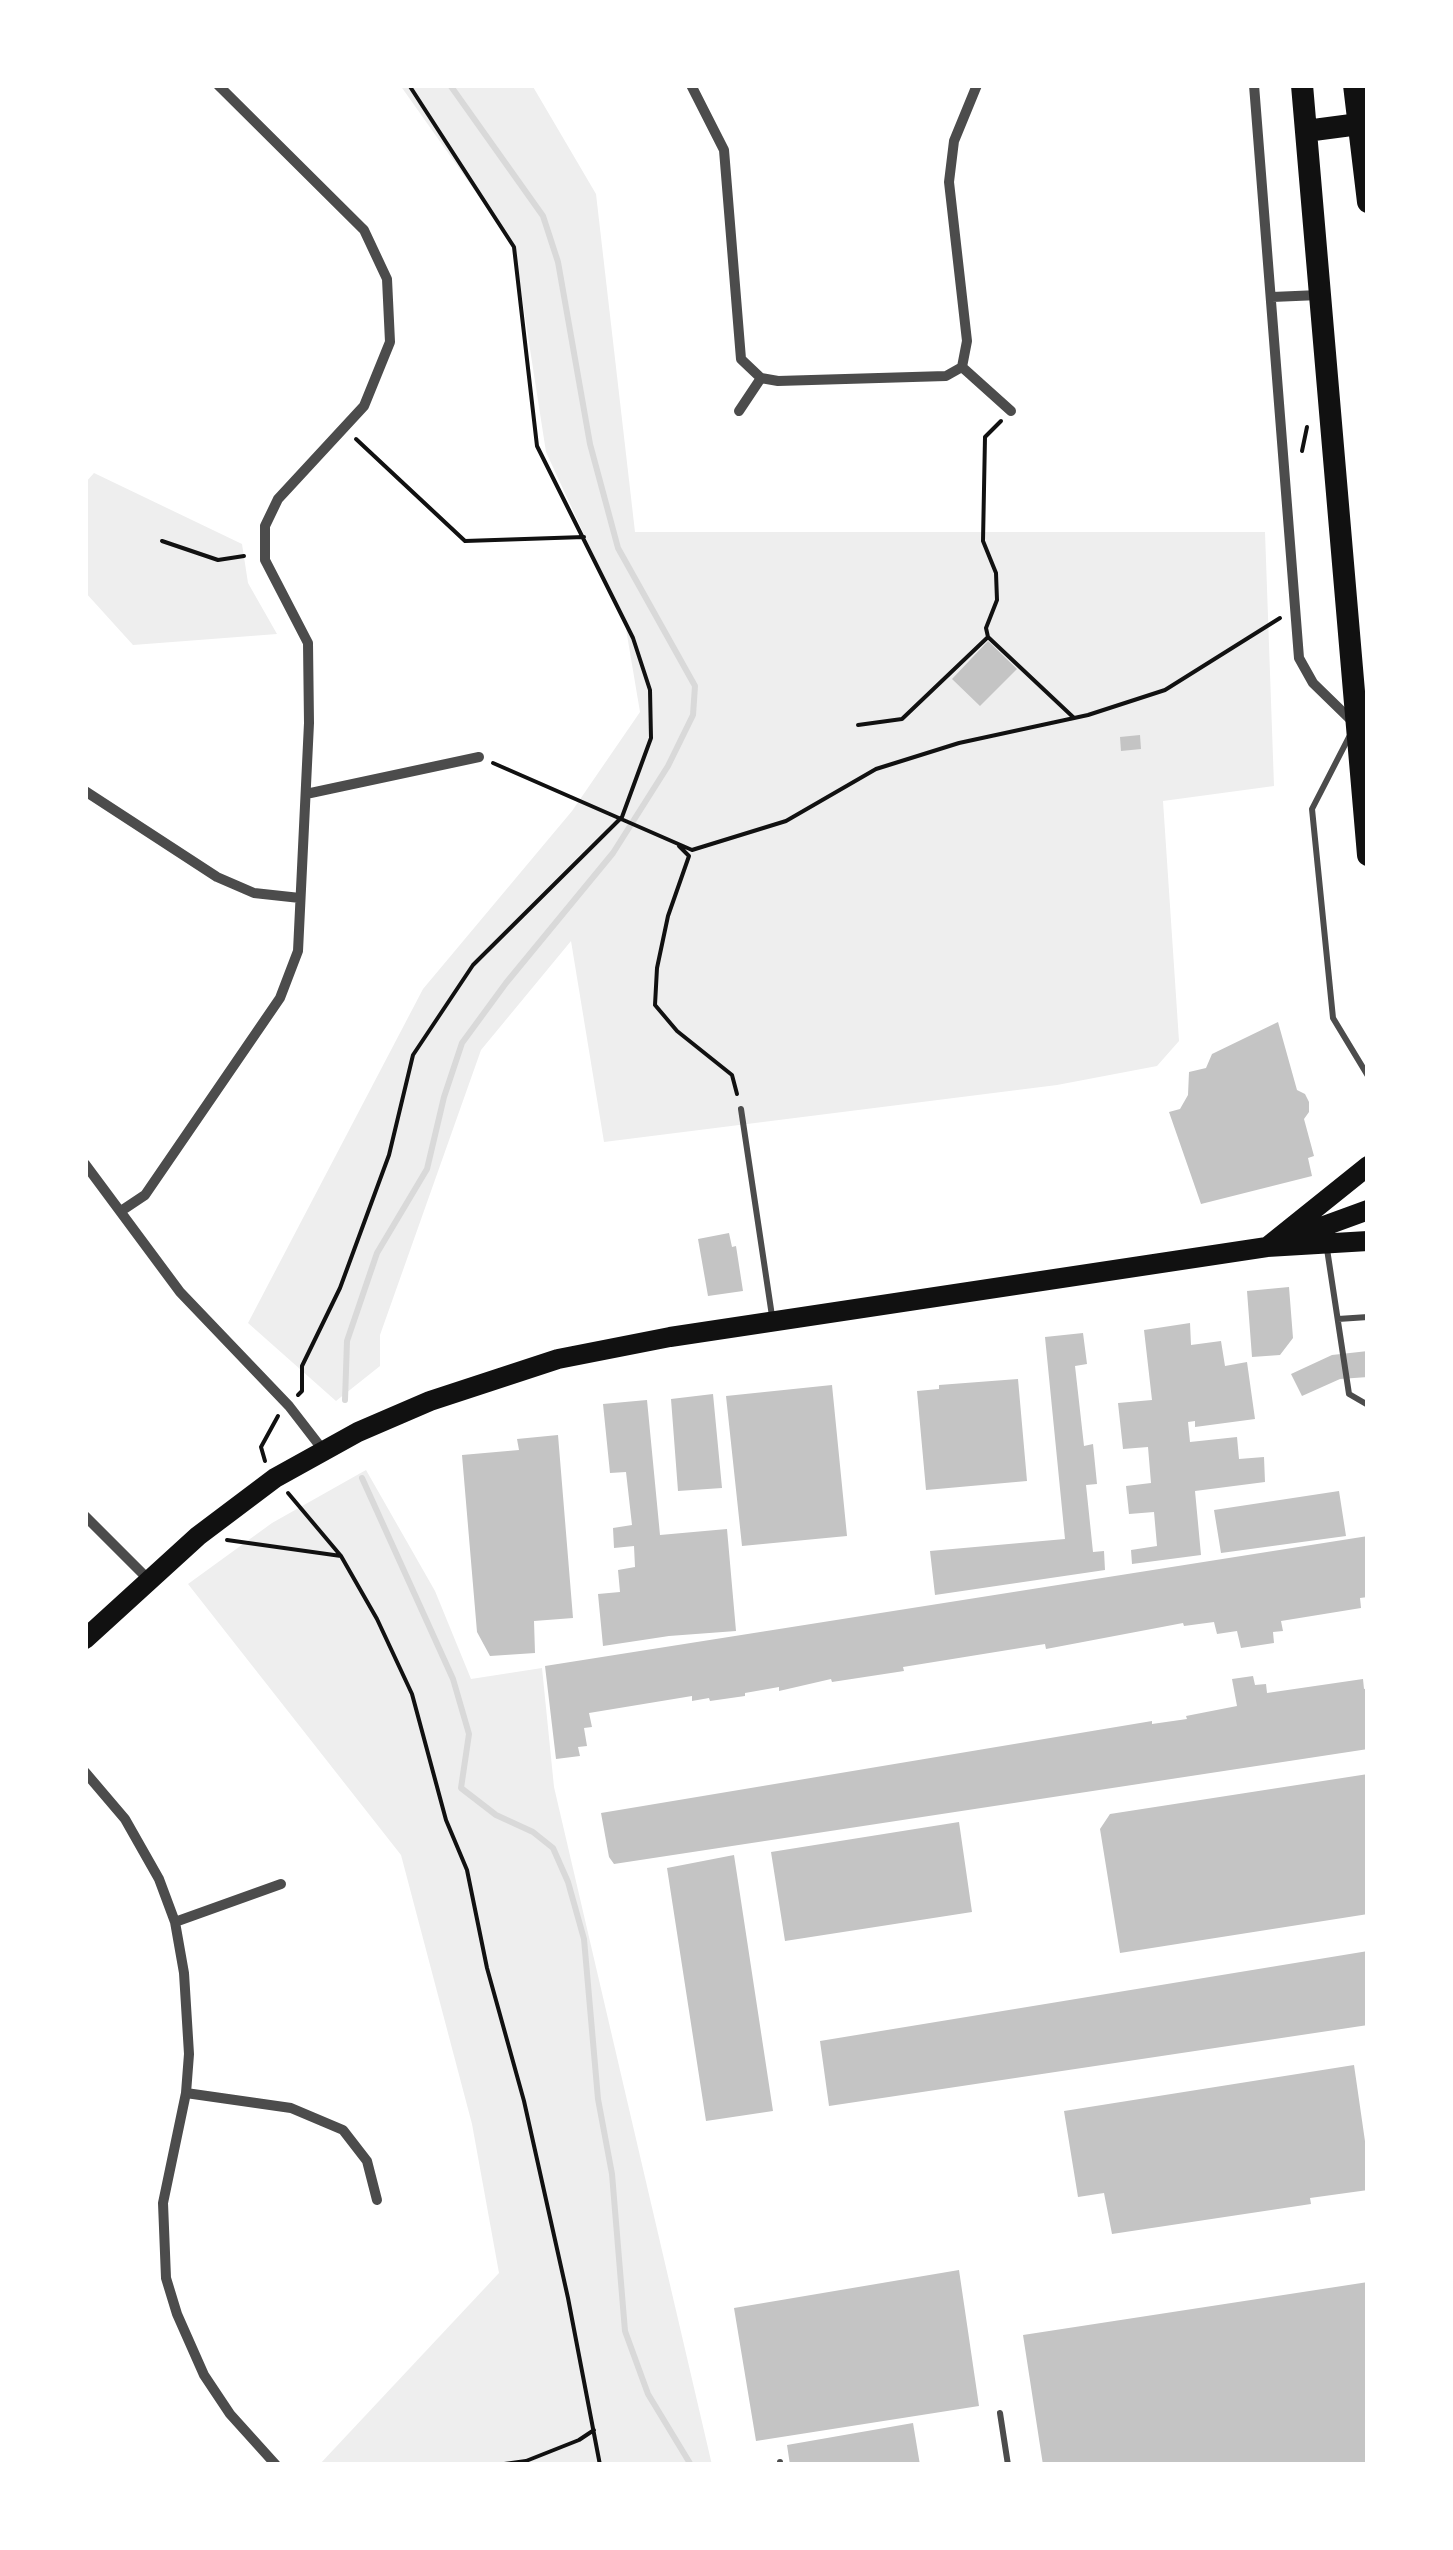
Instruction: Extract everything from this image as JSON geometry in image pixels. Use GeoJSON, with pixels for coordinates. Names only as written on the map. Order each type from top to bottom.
{"type":"FeatureCollection","features":[{"type":"Feature","properties":{"kind":"highway"},"geometry":{"type":"LineString","coordinates":[[1302,85],[1368,855]]}},
{"type":"Feature","properties":{"kind":"highway"},"geometry":{"type":"LineString","coordinates":[[1354,85],[1363,124],[1368,202]]}},
{"type":"Feature","properties":{"kind":"highway"},"geometry":{"type":"LineString","coordinates":[[1306,130],[1363,124]]}},
{"type":"Feature","properties":{"kind":"main road"},"geometry":{"type":"LineString","coordinates":[[1267,1247],[1368,1166]]}},
{"type":"Feature","properties":{"kind":"main road"},"geometry":{"type":"LineString","coordinates":[[1267,1247],[1368,1210]]}},
{"type":"Feature","properties":{"kind":"main road"},"geometry":{"type":"LineString","coordinates":[[85,1639],[148,1578],[275,1478],[323,1450],[430,1401],[558,1359],[773,1321],[1267,1247],[1368,1241]]}},
{"type":"Feature","properties":{"kind":"street"},"geometry":{"type":"LineString","coordinates":[[121,1211],[145,1195],[280,998],[298,951],[310,723],[308,643],[265,560],[265,526],[278,499],[364,406],[390,342],[388,279],[364,230],[218,85]]}},
{"type":"Feature","properties":{"kind":"street"},"geometry":{"type":"LineString","coordinates":[[690,85],[724,150],[741,359],[761,378],[778,382],[946,376],[962,367],[967,342],[949,182],[954,141],[977,85]]}},
{"type":"Feature","properties":{"kind":"street"},"geometry":{"type":"LineString","coordinates":[[1254,85],[1300,658],[1313,683],[1356,725]]}},
{"type":"Feature","properties":{"kind":"street"},"geometry":{"type":"LineString","coordinates":[[1272,297],[1319,295]]}},
{"type":"Feature","properties":{"kind":"street"},"geometry":{"type":"LineString","coordinates":[[962,367],[1011,410]]}},
{"type":"Feature","properties":{"kind":"street"},"geometry":{"type":"LineString","coordinates":[[740,412],[761,378]]}},
{"type":"Feature","properties":{"kind":"street"},"geometry":{"type":"LineString","coordinates":[[306,794],[479,757]]}},
{"type":"Feature","properties":{"kind":"street"},"geometry":{"type":"LineString","coordinates":[[85,791],[217,877],[254,893],[300,898]]}},
{"type":"Feature","properties":{"kind":"street"},"geometry":{"type":"LineString","coordinates":[[85,1164],[180,1292],[289,1406],[323,1450]]}},
{"type":"Feature","properties":{"kind":"street"},"geometry":{"type":"LineString","coordinates":[[85,1516],[148,1578]]}},
{"type":"Feature","properties":{"kind":"street"},"geometry":{"type":"LineString","coordinates":[[85,1772],[112,1801],[140,1842],[175,1922],[188,2013],[186,2092],[163,2203],[166,2278],[204,2375],[230,2414],[276,2465]]}},
{"type":"Feature","properties":{"kind":"street"},"geometry":{"type":"LineString","coordinates":[[175,1922],[282,1884]]}},
{"type":"Feature","properties":{"kind":"street"},"geometry":{"type":"LineString","coordinates":[[186,2092],[291,2108],[343,2130],[367,2161],[378,2200]]}},
{"type":"Feature","properties":{"kind":"lane"},"geometry":{"type":"LineString","coordinates":[[1356,725],[1312,809],[1333,1018],[1368,1076]]}},
{"type":"Feature","properties":{"kind":"lane"},"geometry":{"type":"LineString","coordinates":[[741,1109],[773,1321]]}},
{"type":"Feature","properties":{"kind":"lane"},"geometry":{"type":"LineString","coordinates":[[1327,1246],[1349,1394],[1368,1405]]}},
{"type":"Feature","properties":{"kind":"lane"},"geometry":{"type":"LineString","coordinates":[[1338,1319],[1368,1317]]}},
{"type":"Feature","properties":{"kind":"lane"},"geometry":{"type":"LineString","coordinates":[[1000,2413],[1008,2465]]}},
{"type":"Feature","properties":{"kind":"path"},"geometry":{"type":"LineString","coordinates":[[409,85],[514,247],[537,446],[633,638],[650,690],[651,738],[622,818],[474,965],[413,1055],[389,1155],[340,1288],[302,1366],[302,1391],[275,1418],[261,1455],[275,1478],[341,1556],[412,1694],[446,1820],[467,1870],[487,1968],[540,2172],[600,2465]]}},
{"type":"Feature","properties":{"kind":"path"},"geometry":{"type":"LineString","coordinates":[[1011,410],[984,437],[983,541],[996,572],[998,600],[986,628],[988,637],[1074,718]]}},
{"type":"Feature","properties":{"kind":"path"},"geometry":{"type":"LineString","coordinates":[[345,429],[465,542],[584,538]]}},
{"type":"Feature","properties":{"kind":"path"},"geometry":{"type":"LineString","coordinates":[[162,541],[218,560],[244,556]]}},
{"type":"Feature","properties":{"kind":"path"},"geometry":{"type":"LineString","coordinates":[[479,757],[692,850],[786,821],[876,769],[958,743],[1074,718],[1165,690],[1296,608]]}},
{"type":"Feature","properties":{"kind":"path"},"geometry":{"type":"LineString","coordinates":[[858,726],[902,718],[988,637]]}},
{"type":"Feature","properties":{"kind":"path"},"geometry":{"type":"LineString","coordinates":[[676,843],[688,856],[668,916],[657,968],[656,1004],[677,1031],[732,1075],[741,1109]]}},
{"type":"Feature","properties":{"kind":"path"},"geometry":{"type":"LineString","coordinates":[[198,1536],[341,1556]]}},
{"type":"Feature","properties":{"kind":"path"},"geometry":{"type":"LineString","coordinates":[[497,2465],[528,2463],[594,2430]]}},
{"type":"Feature","properties":{"kind":"shaded area"},"geometry":{"type":"Polygon","coordinates":[[[400,85],[532,85],[596,194],[635,532],[1265,532],[1274,786],[1163,801],[1179,1041],[1157,1066],[1057,1085],[604,1142],[571,941],[481,1050],[380,1335],[380,1366],[336,1401],[248,1323],[423,989],[572,811],[640,712],[625,623],[546,452],[514,246],[400,85]]]}},
{"type":"Feature","properties":{"kind":"shaded area"},"geometry":{"type":"Polygon","coordinates":[[[94,473],[242,544],[248,583],[277,634],[133,645],[85,592],[85,483],[94,473]]]}},
{"type":"Feature","properties":{"kind":"shaded area"},"geometry":{"type":"Polygon","coordinates":[[[366,1470],[435,1591],[471,1679],[542,1668],[554,1787],[712,2465],[319,2465],[499,2273],[472,2124],[401,1855],[188,1584],[272,1523],[366,1470]]]}},
{"type":"Feature","properties":{"kind":"building"},"geometry":{"type":"Polygon","coordinates":[[[988,641],[1017,669],[980,706],[952,679],[988,641]]]}},
{"type":"Feature","properties":{"kind":"building"},"geometry":{"type":"Polygon","coordinates":[[[1140,735],[1141,749],[1121,751],[1120,737],[1140,735]]]}},
{"type":"Feature","properties":{"kind":"building"},"geometry":{"type":"Polygon","coordinates":[[[1278,1022],[1297,1090],[1309,1102],[1304,1119],[1314,1156],[1308,1158],[1312,1176],[1201,1204],[1169,1112],[1180,1109],[1188,1095],[1189,1072],[1206,1068],[1212,1054],[1278,1022]]]}},
{"type":"Feature","properties":{"kind":"building"},"geometry":{"type":"Polygon","coordinates":[[[729,1233],[732,1247],[736,1246],[743,1291],[708,1296],[698,1239],[729,1233]]]}},
{"type":"Feature","properties":{"kind":"building"},"geometry":{"type":"Polygon","coordinates":[[[1289,1287],[1293,1338],[1280,1355],[1252,1357],[1247,1291],[1289,1287]]]}},
{"type":"Feature","properties":{"kind":"building"},"geometry":{"type":"Polygon","coordinates":[[[1190,1323],[1191,1345],[1221,1341],[1225,1366],[1247,1362],[1255,1419],[1195,1427],[1195,1421],[1188,1422],[1190,1442],[1237,1437],[1239,1459],[1264,1457],[1265,1482],[1195,1491],[1201,1555],[1132,1564],[1131,1550],[1157,1546],[1154,1512],[1129,1514],[1126,1486],[1151,1483],[1148,1447],[1123,1449],[1118,1403],[1152,1400],[1144,1330],[1190,1323]]]}},
{"type":"Feature","properties":{"kind":"building"},"geometry":{"type":"Polygon","coordinates":[[[1083,1333],[1087,1364],[1075,1366],[1084,1446],[1093,1444],[1097,1484],[1086,1485],[1093,1552],[1104,1551],[1105,1570],[935,1595],[930,1551],[1065,1539],[1045,1337],[1083,1333]]]}},
{"type":"Feature","properties":{"kind":"building"},"geometry":{"type":"Polygon","coordinates":[[[1368,1351],[1368,1377],[1340,1379],[1302,1396],[1291,1374],[1332,1355],[1368,1351]]]}},
{"type":"Feature","properties":{"kind":"building"},"geometry":{"type":"Polygon","coordinates":[[[1018,1379],[1027,1481],[926,1490],[917,1391],[939,1389],[939,1385],[1018,1379]]]}},
{"type":"Feature","properties":{"kind":"building"},"geometry":{"type":"Polygon","coordinates":[[[832,1385],[847,1536],[742,1546],[726,1396],[832,1385]]]}},
{"type":"Feature","properties":{"kind":"building"},"geometry":{"type":"Polygon","coordinates":[[[713,1394],[722,1488],[678,1491],[671,1399],[713,1394]]]}},
{"type":"Feature","properties":{"kind":"building"},"geometry":{"type":"Polygon","coordinates":[[[647,1400],[660,1535],[727,1529],[736,1631],[603,1646],[598,1594],[620,1592],[618,1570],[635,1567],[634,1546],[614,1548],[613,1528],[632,1525],[626,1472],[610,1473],[603,1404],[647,1400]]]}},
{"type":"Feature","properties":{"kind":"building"},"geometry":{"type":"Polygon","coordinates":[[[558,1435],[573,1618],[534,1621],[535,1653],[490,1656],[477,1632],[462,1455],[519,1450],[517,1439],[558,1435]]]}},
{"type":"Feature","properties":{"kind":"building"},"geometry":{"type":"Polygon","coordinates":[[[1339,1491],[1346,1536],[1221,1553],[1214,1510],[1339,1491]]]}},
{"type":"Feature","properties":{"kind":"building"},"geometry":{"type":"Polygon","coordinates":[[[1368,1536],[1368,1597],[1360,1598],[1361,1608],[1281,1621],[1283,1631],[1273,1632],[1274,1643],[1241,1648],[1237,1631],[1217,1634],[1214,1622],[1184,1626],[1183,1623],[1046,1649],[1045,1644],[903,1667],[904,1671],[832,1682],[831,1679],[779,1691],[779,1687],[710,1701],[692,1701],[692,1696],[589,1713],[592,1727],[584,1728],[587,1746],[578,1747],[580,1756],[556,1759],[545,1666],[1368,1536]]]}},
{"type":"Feature","properties":{"kind":"building"},"geometry":{"type":"Polygon","coordinates":[[[1253,1676],[1255,1685],[1266,1684],[1267,1693],[1363,1679],[1364,1689],[1368,1688],[1368,1749],[614,1864],[609,1857],[601,1813],[1152,1721],[1187,1719],[1186,1716],[1237,1706],[1232,1679],[1253,1676]]]}},
{"type":"Feature","properties":{"kind":"building"},"geometry":{"type":"Polygon","coordinates":[[[1368,1774],[1368,1914],[1120,1953],[1100,1829],[1110,1814],[1368,1774]]]}},
{"type":"Feature","properties":{"kind":"building"},"geometry":{"type":"Polygon","coordinates":[[[959,1822],[972,1912],[785,1941],[771,1852],[959,1822]]]}},
{"type":"Feature","properties":{"kind":"building"},"geometry":{"type":"Polygon","coordinates":[[[734,1855],[773,2111],[706,2121],[667,1868],[734,1855]]]}},
{"type":"Feature","properties":{"kind":"building"},"geometry":{"type":"Polygon","coordinates":[[[1368,1951],[1368,2025],[829,2106],[820,2041],[1368,1951]]]}},
{"type":"Feature","properties":{"kind":"building"},"geometry":{"type":"Polygon","coordinates":[[[1354,2065],[1368,2162],[1368,2190],[1310,2198],[1311,2204],[1112,2234],[1104,2193],[1078,2197],[1064,2111],[1354,2065]]]}},
{"type":"Feature","properties":{"kind":"building"},"geometry":{"type":"Polygon","coordinates":[[[959,2270],[979,2406],[756,2441],[734,2308],[959,2270]]]}},
{"type":"Feature","properties":{"kind":"building"},"geometry":{"type":"Polygon","coordinates":[[[1368,2282],[1368,2465],[1043,2465],[1023,2335],[1368,2282]]]}},
{"type":"Feature","properties":{"kind":"building"},"geometry":{"type":"Polygon","coordinates":[[[913,2423],[920,2465],[790,2465],[787,2445],[913,2423]]]}},
{"type":"Feature","properties":{"kind":"waterway"},"geometry":{"type":"LineString","coordinates":[[345,1400],[347,1341],[377,1253],[427,1169],[462,1043],[613,853],[668,766],[693,715],[695,686],[618,548],[590,444],[558,262],[543,216],[450,85]]}},
{"type":"Feature","properties":{"kind":"waterway"},"geometry":{"type":"LineString","coordinates":[[362,1478],[453,1679],[469,1734],[461,1788],[496,1815],[533,1832],[553,1848],[568,1882],[584,1939],[598,2099],[612,2174],[625,2331],[648,2394],[691,2465]]}}]}
